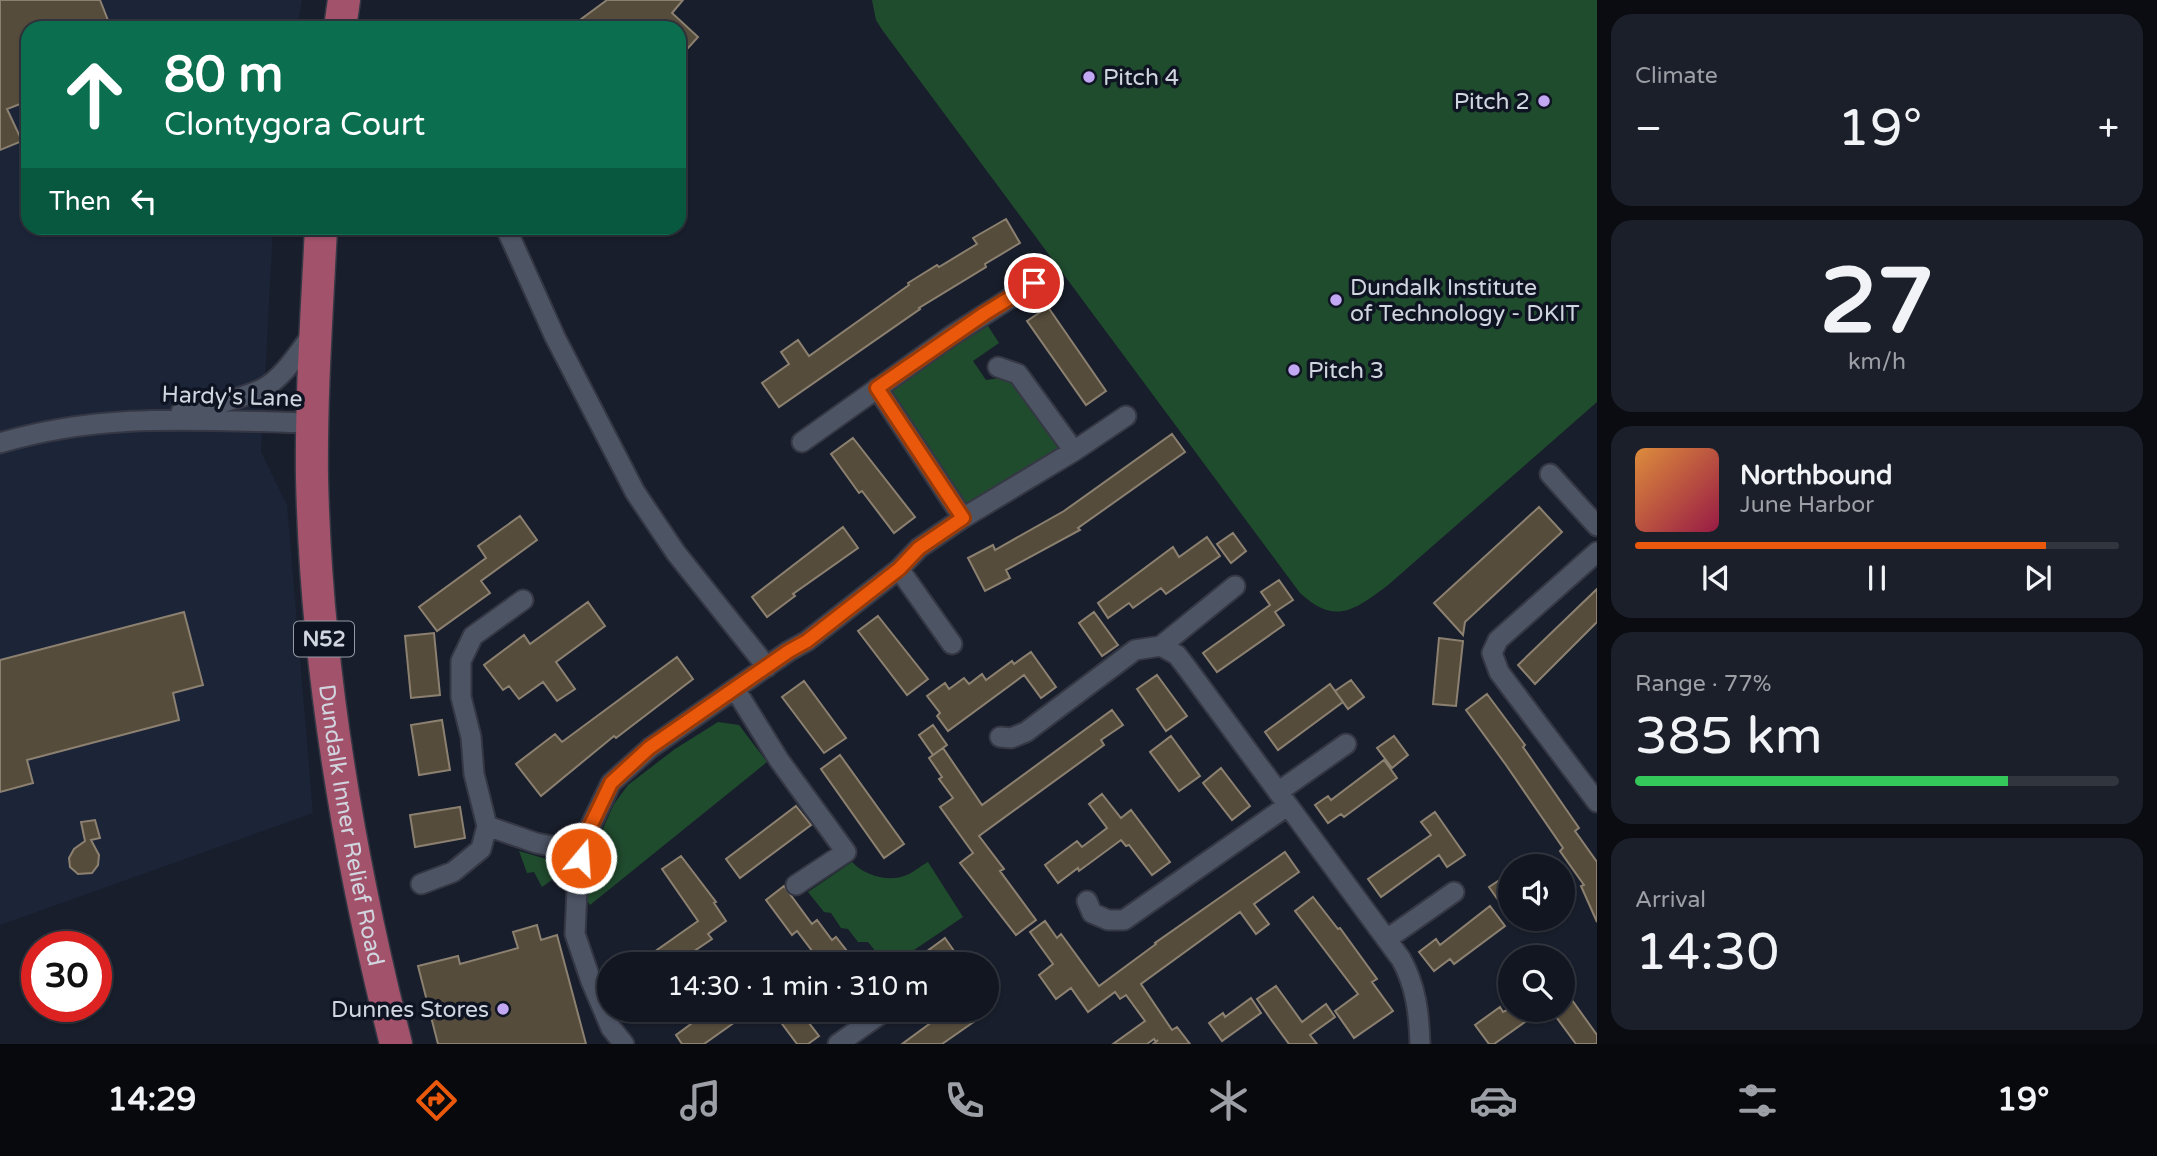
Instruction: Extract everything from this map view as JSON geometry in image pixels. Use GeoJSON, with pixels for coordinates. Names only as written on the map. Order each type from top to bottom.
{"type":"FeatureCollection","features":[{"type":"Feature","properties":{"kind":"main road"},"geometry":{"type":"LineString","coordinates":[[341,21],[344,0]]}},
{"type":"Feature","properties":{"kind":"main road","name":"Dundalk Inner Relief Road"},"geometry":{"type":"LineString","coordinates":[[321,235],[312,476],[319,601],[345,811],[360,890],[396,1044]]}},
{"type":"Feature","properties":{"kind":"street"},"geometry":{"type":"LineString","coordinates":[[509,235],[555,337],[635,492],[676,553],[767,667]]}},
{"type":"Feature","properties":{"kind":"street"},"geometry":{"type":"LineString","coordinates":[[802,442],[984,314],[1034,283]]}},
{"type":"Feature","properties":{"kind":"street","name":"Hardy's Lane"},"geometry":{"type":"LineString","coordinates":[[0,443],[39,432],[150,419],[211,405],[263,388],[278,376],[317,330]]}},
{"type":"Feature","properties":{"kind":"street"},"geometry":{"type":"LineString","coordinates":[[998,367],[1018,374],[1074,451]]}},
{"type":"Feature","properties":{"kind":"street"},"geometry":{"type":"LineString","coordinates":[[877,388],[963,518]]}},
{"type":"Feature","properties":{"kind":"street"},"geometry":{"type":"LineString","coordinates":[[624,1044],[611,1028],[575,934],[581,858],[587,833],[611,783],[649,748],[807,641],[899,569],[919,548],[1126,416]]}},
{"type":"Feature","properties":{"kind":"street","name":"Hardy's Lane"},"geometry":{"type":"LineString","coordinates":[[150,419],[314,423]]}},
{"type":"Feature","properties":{"kind":"street"},"geometry":{"type":"LineString","coordinates":[[1550,474],[1597,526]]}},
{"type":"Feature","properties":{"kind":"street"},"geometry":{"type":"LineString","coordinates":[[1595,793],[1499,672],[1492,653],[1498,640],[1597,552]]}},
{"type":"Feature","properties":{"kind":"street"},"geometry":{"type":"LineString","coordinates":[[899,569],[952,644]]}},
{"type":"Feature","properties":{"kind":"street"},"geometry":{"type":"LineString","coordinates":[[1000,737],[1011,738],[1026,732],[1135,650],[1161,646],[1235,586]]}},
{"type":"Feature","properties":{"kind":"street"},"geometry":{"type":"LineString","coordinates":[[421,884],[453,872],[481,849],[486,826],[474,774],[471,737],[461,697],[461,661],[473,636],[523,600]]}},
{"type":"Feature","properties":{"kind":"street"},"geometry":{"type":"LineString","coordinates":[[1161,646],[1182,662],[1387,939],[1410,975],[1419,1011],[1420,1044]]}},
{"type":"Feature","properties":{"kind":"street"},"geometry":{"type":"LineString","coordinates":[[735,689],[779,761],[846,852],[796,885]]}},
{"type":"Feature","properties":{"kind":"street"},"geometry":{"type":"LineString","coordinates":[[1087,901],[1092,914],[1108,920],[1124,920],[1283,799],[1346,744]]}},
{"type":"Feature","properties":{"kind":"street"},"geometry":{"type":"LineString","coordinates":[[486,826],[536,843],[562,848],[581,858]]}},
{"type":"Feature","properties":{"kind":"street"},"geometry":{"type":"LineString","coordinates":[[1387,939],[1454,892]]}},
{"type":"Feature","properties":{"kind":"street"},"geometry":{"type":"LineString","coordinates":[[838,1044],[869,1022]]}},
{"type":"Feature","properties":{"kind":"shaded area"},"geometry":{"type":"Polygon","coordinates":[[[0,0],[302,0],[298,21],[21,21],[21,235],[273,235],[261,452],[287,505],[313,813],[0,925],[0,0]]]}},
{"type":"Feature","properties":{"kind":"green space","name":"Dundalk Institute of Technology - DKIT"},"geometry":{"type":"Polygon","coordinates":[[[872,0],[1597,0],[1597,402],[1375,595],[1344,611],[1324,609],[1312,603],[1300,593],[883,31],[876,20],[872,0]]]}},
{"type":"Feature","properties":{"kind":"green space"},"geometry":{"type":"Polygon","coordinates":[[[988,326],[999,343],[973,361],[986,380],[1007,377],[1014,383],[1061,452],[969,511],[891,389],[919,368],[988,326]]]}},
{"type":"Feature","properties":{"kind":"green space"},"geometry":{"type":"Polygon","coordinates":[[[718,722],[739,725],[767,762],[590,905],[586,899],[591,855],[614,804],[628,785],[675,749],[718,722]]]}},
{"type":"Feature","properties":{"kind":"green space"},"geometry":{"type":"Polygon","coordinates":[[[519,851],[560,863],[563,872],[542,887],[534,872],[527,873],[519,851]]]}},
{"type":"Feature","properties":{"kind":"green space"},"geometry":{"type":"Polygon","coordinates":[[[852,862],[869,874],[897,878],[928,862],[963,917],[911,952],[876,952],[868,942],[858,942],[848,929],[841,928],[831,913],[824,912],[808,892],[852,862]]]}},
{"type":"Feature","properties":{"kind":"building"},"geometry":{"type":"Polygon","coordinates":[[[0,0],[100,0],[108,21],[21,21],[21,104],[7,109],[21,141],[0,150],[0,0]]]}},
{"type":"Feature","properties":{"kind":"building"},"geometry":{"type":"Polygon","coordinates":[[[607,0],[683,0],[672,13],[681,21],[578,21],[607,0]]]}},
{"type":"Feature","properties":{"kind":"building"},"geometry":{"type":"Polygon","coordinates":[[[686,26],[698,37],[686,50],[686,26]]]}},
{"type":"Feature","properties":{"kind":"building"},"geometry":{"type":"Polygon","coordinates":[[[1006,219],[1020,243],[919,308],[779,407],[762,383],[789,364],[781,352],[798,340],[809,356],[909,285],[908,283],[977,244],[973,238],[1006,219]]]}},
{"type":"Feature","properties":{"kind":"building"},"geometry":{"type":"Polygon","coordinates":[[[1048,307],[1106,391],[1086,405],[1027,321],[1048,307]]]}},
{"type":"Feature","properties":{"kind":"building"},"geometry":{"type":"Polygon","coordinates":[[[1172,434],[1185,452],[1078,528],[1080,530],[1006,570],[1010,578],[985,591],[968,558],[993,545],[995,550],[1064,511],[1172,434]]]}},
{"type":"Feature","properties":{"kind":"building"},"geometry":{"type":"Polygon","coordinates":[[[853,438],[915,517],[894,533],[862,491],[859,493],[831,454],[853,438]]]}},
{"type":"Feature","properties":{"kind":"building"},"geometry":{"type":"Polygon","coordinates":[[[1539,507],[1562,532],[1465,622],[1463,635],[1434,603],[1539,507]]]}},
{"type":"Feature","properties":{"kind":"building"},"geometry":{"type":"Polygon","coordinates":[[[520,516],[537,540],[481,581],[490,593],[437,631],[419,607],[486,558],[478,546],[520,516]]]}},
{"type":"Feature","properties":{"kind":"building"},"geometry":{"type":"Polygon","coordinates":[[[843,527],[858,548],[793,594],[795,596],[767,617],[752,597],[843,527]]]}},
{"type":"Feature","properties":{"kind":"building"},"geometry":{"type":"Polygon","coordinates":[[[1233,533],[1246,551],[1231,563],[1217,544],[1233,533]]]}},
{"type":"Feature","properties":{"kind":"building"},"geometry":{"type":"Polygon","coordinates":[[[1207,537],[1220,556],[1166,594],[1161,588],[1133,608],[1129,603],[1108,618],[1098,603],[1173,547],[1179,557],[1207,537]]]}},
{"type":"Feature","properties":{"kind":"building"},"geometry":{"type":"Polygon","coordinates":[[[1279,580],[1293,600],[1275,612],[1284,625],[1217,672],[1203,653],[1270,605],[1261,592],[1279,580]]]}},
{"type":"Feature","properties":{"kind":"building"},"geometry":{"type":"Polygon","coordinates":[[[1597,589],[1597,622],[1535,684],[1518,665],[1597,589]]]}},
{"type":"Feature","properties":{"kind":"building"},"geometry":{"type":"Polygon","coordinates":[[[588,602],[605,626],[556,662],[575,689],[557,701],[543,682],[519,699],[509,686],[503,690],[484,665],[524,635],[530,644],[588,602]]]}},
{"type":"Feature","properties":{"kind":"building"},"geometry":{"type":"Polygon","coordinates":[[[184,612],[203,685],[173,693],[179,720],[27,760],[33,783],[0,792],[0,660],[184,612]]]}},
{"type":"Feature","properties":{"kind":"building"},"geometry":{"type":"Polygon","coordinates":[[[1094,612],[1118,645],[1102,656],[1079,623],[1094,612]]]}},
{"type":"Feature","properties":{"kind":"building"},"geometry":{"type":"Polygon","coordinates":[[[878,616],[928,679],[907,695],[858,631],[878,616]]]}},
{"type":"Feature","properties":{"kind":"building"},"geometry":{"type":"Polygon","coordinates":[[[434,633],[440,695],[411,698],[405,636],[434,633]]]}},
{"type":"Feature","properties":{"kind":"building"},"geometry":{"type":"Polygon","coordinates":[[[1439,638],[1463,641],[1456,706],[1433,704],[1439,638]]]}},
{"type":"Feature","properties":{"kind":"building"},"geometry":{"type":"Polygon","coordinates":[[[1031,652],[1056,687],[1041,698],[1024,675],[948,731],[937,716],[940,713],[927,696],[945,683],[949,689],[964,678],[969,684],[982,674],[986,680],[1012,661],[1014,664],[1031,652]]]}},
{"type":"Feature","properties":{"kind":"building"},"geometry":{"type":"Polygon","coordinates":[[[677,657],[693,679],[616,738],[614,736],[541,796],[516,764],[555,734],[562,742],[677,657]]]}},
{"type":"Feature","properties":{"kind":"building"},"geometry":{"type":"Polygon","coordinates":[[[1157,675],[1187,716],[1166,731],[1137,689],[1157,675]]]}},
{"type":"Feature","properties":{"kind":"building"},"geometry":{"type":"Polygon","coordinates":[[[1351,680],[1364,697],[1348,709],[1335,691],[1351,680]]]}},
{"type":"Feature","properties":{"kind":"building"},"geometry":{"type":"Polygon","coordinates":[[[804,681],[846,738],[824,753],[782,697],[804,681]]]}},
{"type":"Feature","properties":{"kind":"building"},"geometry":{"type":"Polygon","coordinates":[[[1330,684],[1343,702],[1278,750],[1265,732],[1330,684]]]}},
{"type":"Feature","properties":{"kind":"building"},"geometry":{"type":"Polygon","coordinates":[[[1487,694],[1525,745],[1523,747],[1579,828],[1575,831],[1597,862],[1597,922],[1581,886],[1584,885],[1575,872],[1575,854],[1562,854],[1560,851],[1563,848],[1466,710],[1487,694]]]}},
{"type":"Feature","properties":{"kind":"building"},"geometry":{"type":"Polygon","coordinates":[[[1112,710],[1123,725],[1101,740],[1104,745],[979,836],[1004,869],[1000,871],[1036,920],[1016,935],[960,863],[973,853],[940,807],[953,798],[939,779],[942,777],[929,758],[943,748],[982,805],[1112,710]]]}},
{"type":"Feature","properties":{"kind":"building"},"geometry":{"type":"Polygon","coordinates":[[[442,720],[450,770],[419,775],[411,725],[442,720]]]}},
{"type":"Feature","properties":{"kind":"building"},"geometry":{"type":"Polygon","coordinates":[[[933,725],[947,745],[933,755],[919,735],[933,725]]]}},
{"type":"Feature","properties":{"kind":"building"},"geometry":{"type":"Polygon","coordinates":[[[1171,736],[1200,776],[1179,791],[1150,752],[1171,736]]]}},
{"type":"Feature","properties":{"kind":"building"},"geometry":{"type":"Polygon","coordinates":[[[1394,736],[1408,755],[1392,768],[1377,748],[1394,736]]]}},
{"type":"Feature","properties":{"kind":"building"},"geometry":{"type":"Polygon","coordinates":[[[840,755],[904,844],[884,858],[821,769],[840,755]]]}},
{"type":"Feature","properties":{"kind":"building"},"geometry":{"type":"Polygon","coordinates":[[[1384,760],[1397,778],[1344,817],[1341,814],[1328,823],[1315,805],[1328,796],[1331,800],[1384,760]]]}},
{"type":"Feature","properties":{"kind":"building"},"geometry":{"type":"Polygon","coordinates":[[[1221,768],[1250,806],[1232,820],[1203,783],[1221,768]]]}},
{"type":"Feature","properties":{"kind":"building"},"geometry":{"type":"Polygon","coordinates":[[[1102,794],[1121,818],[1131,810],[1170,862],[1152,875],[1129,845],[1126,846],[1121,840],[1058,883],[1045,865],[1077,841],[1082,847],[1107,828],[1089,804],[1102,794]]]}},
{"type":"Feature","properties":{"kind":"building"},"geometry":{"type":"Polygon","coordinates":[[[796,806],[811,825],[740,878],[726,859],[796,806]]]}},
{"type":"Feature","properties":{"kind":"building"},"geometry":{"type":"Polygon","coordinates":[[[460,807],[465,838],[415,847],[410,815],[460,807]]]}},
{"type":"Feature","properties":{"kind":"building"},"geometry":{"type":"Polygon","coordinates":[[[1435,812],[1465,855],[1447,867],[1439,855],[1381,897],[1368,879],[1431,835],[1421,822],[1435,812]]]}},
{"type":"Feature","properties":{"kind":"building"},"geometry":{"type":"Polygon","coordinates":[[[95,820],[100,838],[91,840],[99,855],[98,865],[92,873],[78,874],[70,867],[69,858],[74,849],[85,841],[81,822],[95,820]]]}},
{"type":"Feature","properties":{"kind":"building"},"geometry":{"type":"Polygon","coordinates":[[[1285,852],[1299,872],[1254,904],[1269,924],[1256,934],[1240,912],[1141,984],[1172,1030],[1177,1027],[1190,1044],[1153,1044],[1156,1042],[1154,1039],[1147,1044],[1113,1044],[1145,1021],[1126,995],[1120,999],[1115,992],[1088,1012],[1071,988],[1056,999],[1039,975],[1053,964],[1030,932],[1045,921],[1057,938],[1061,934],[1099,986],[1155,943],[1285,852]]]}},
{"type":"Feature","properties":{"kind":"building"},"geometry":{"type":"Polygon","coordinates":[[[681,856],[716,902],[714,903],[726,921],[708,934],[712,939],[693,952],[654,952],[698,921],[662,869],[681,856]]]}},
{"type":"Feature","properties":{"kind":"building"},"geometry":{"type":"Polygon","coordinates":[[[1498,881],[1498,900],[1489,887],[1498,881]]]}},
{"type":"Feature","properties":{"kind":"building"},"geometry":{"type":"Polygon","coordinates":[[[784,886],[812,924],[817,920],[832,940],[836,937],[848,952],[813,952],[797,931],[792,935],[766,900],[784,886]]]}},
{"type":"Feature","properties":{"kind":"building"},"geometry":{"type":"Polygon","coordinates":[[[1313,897],[1338,929],[1340,928],[1377,979],[1372,982],[1393,1011],[1354,1038],[1335,1011],[1358,994],[1295,911],[1313,897]]]}},
{"type":"Feature","properties":{"kind":"building"},"geometry":{"type":"Polygon","coordinates":[[[1490,906],[1498,917],[1498,931],[1454,964],[1450,959],[1434,971],[1419,952],[1436,939],[1440,945],[1490,906]]]}},
{"type":"Feature","properties":{"kind":"building","name":"Dunnes Stores"},"geometry":{"type":"Polygon","coordinates":[[[537,925],[541,940],[557,935],[586,1044],[438,1044],[418,966],[458,956],[460,964],[518,948],[513,932],[537,925]]]}},
{"type":"Feature","properties":{"kind":"building"},"geometry":{"type":"Polygon","coordinates":[[[945,938],[955,952],[926,952],[945,938]]]}},
{"type":"Feature","properties":{"kind":"building"},"geometry":{"type":"Polygon","coordinates":[[[1276,986],[1302,1022],[1326,1004],[1335,1017],[1310,1035],[1317,1044],[1289,1044],[1270,1018],[1257,999],[1276,986]]]}},
{"type":"Feature","properties":{"kind":"building"},"geometry":{"type":"Polygon","coordinates":[[[1251,998],[1261,1013],[1222,1041],[1209,1023],[1223,1013],[1225,1017],[1251,998]]]}},
{"type":"Feature","properties":{"kind":"building"},"geometry":{"type":"Polygon","coordinates":[[[1575,1004],[1597,1035],[1597,1044],[1576,1044],[1560,1022],[1575,1022],[1575,1004]]]}},
{"type":"Feature","properties":{"kind":"building"},"geometry":{"type":"Polygon","coordinates":[[[1498,1008],[1498,1022],[1525,1022],[1494,1044],[1489,1044],[1475,1025],[1498,1008]]]}},
{"type":"Feature","properties":{"kind":"building"},"geometry":{"type":"Polygon","coordinates":[[[694,1022],[735,1022],[704,1044],[682,1044],[676,1035],[694,1022]]]}},
{"type":"Feature","properties":{"kind":"building"},"geometry":{"type":"Polygon","coordinates":[[[781,1022],[808,1022],[819,1036],[808,1044],[797,1044],[781,1022]]]}},
{"type":"Feature","properties":{"kind":"building"},"geometry":{"type":"Polygon","coordinates":[[[932,1022],[974,1022],[942,1044],[902,1044],[932,1022]]]}},
{"type":"Feature","properties":{"kind":"place","name":"Pitch 4"},"geometry":{"type":"Point","coordinates":[1089,77]}},
{"type":"Feature","properties":{"kind":"place","name":"Pitch 2"},"geometry":{"type":"Point","coordinates":[1544,101]}},
{"type":"Feature","properties":{"kind":"place","name":"Dundalk Institute of Technology - DKIT"},"geometry":{"type":"Point","coordinates":[1336,300]}},
{"type":"Feature","properties":{"kind":"place","name":"Pitch 3"},"geometry":{"type":"Point","coordinates":[1294,370]}},
{"type":"Feature","properties":{"kind":"place","name":"Dunnes Stores"},"geometry":{"type":"Point","coordinates":[503,1009]}},
{"type":"Feature","properties":{"kind":"route"},"geometry":{"type":"LineString","coordinates":[[581,858],[587,833],[611,783],[649,748],[807,641],[899,569],[919,548],[963,518],[877,388],[1034,283]]}}]}
